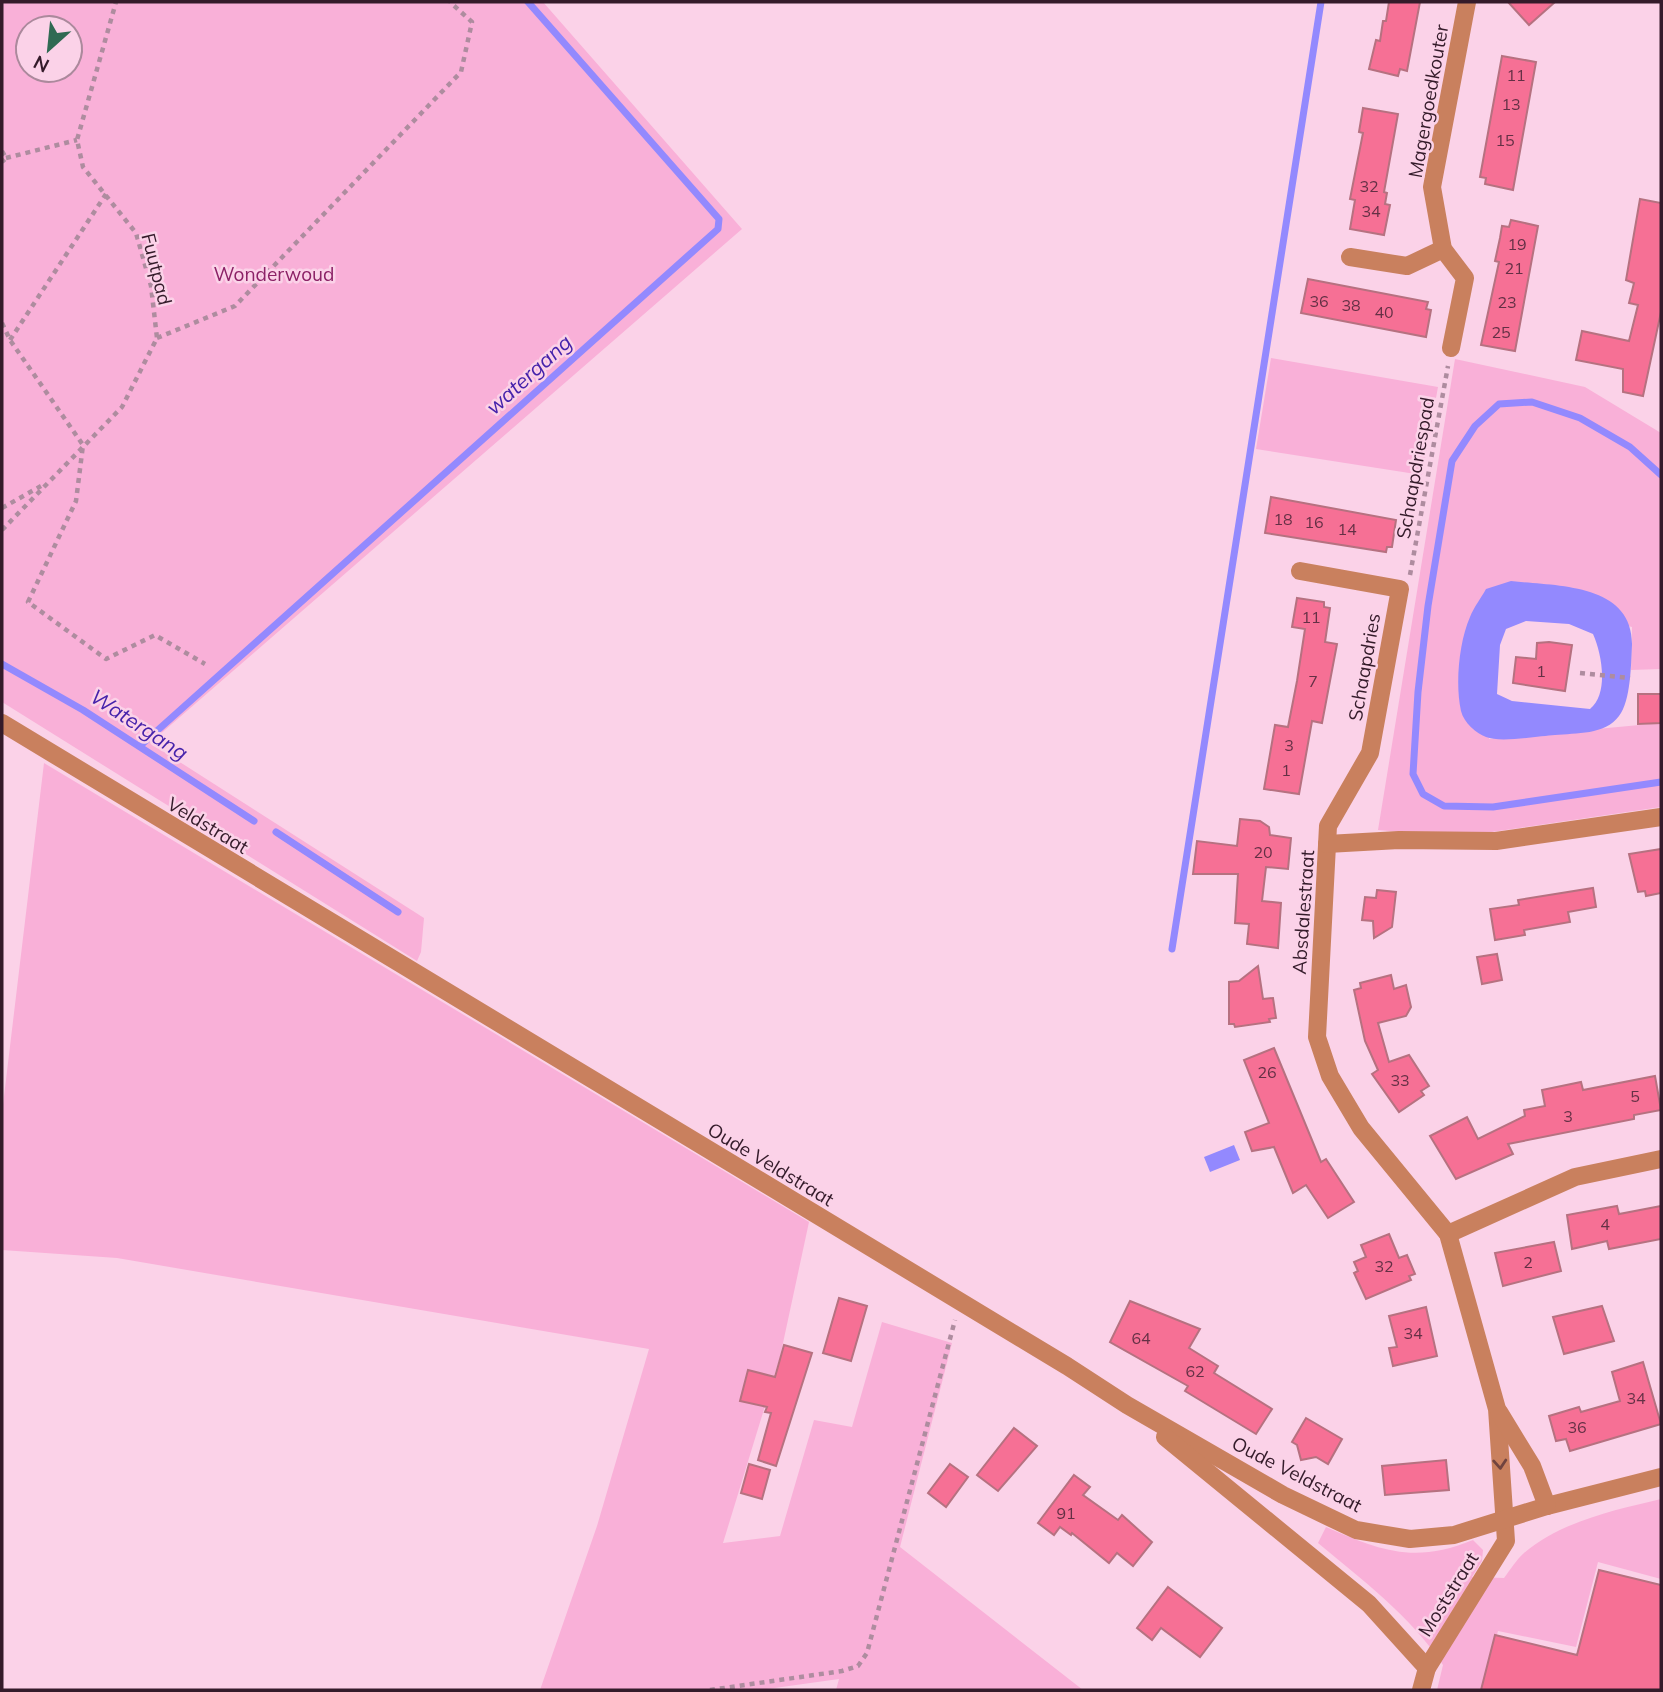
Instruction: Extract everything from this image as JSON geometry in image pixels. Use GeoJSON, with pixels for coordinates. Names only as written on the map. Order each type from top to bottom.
{"type":"FeatureCollection","features":[{"type":"Feature","properties":{"kind":"street","name":"Magergoedkouter"},"geometry":{"type":"LineString","coordinates":[[1451,348],[1465,278],[1443,249],[1433,187],[1467,2]]}},
{"type":"Feature","properties":{"kind":"street"},"geometry":{"type":"LineString","coordinates":[[1350,257],[1407,266],[1443,249]]}},
{"type":"Feature","properties":{"kind":"street","name":"Schaapdries"},"geometry":{"type":"LineString","coordinates":[[1300,571],[1400,589],[1370,753],[1328,827],[1327,844]]}},
{"type":"Feature","properties":{"kind":"street","name":"Veldstraat"},"geometry":{"type":"LineString","coordinates":[[2,723],[392,962]]}},
{"type":"Feature","properties":{"kind":"street","name":"Absdalestraat"},"geometry":{"type":"LineString","coordinates":[[1504,1519],[1497,1409],[1448,1234],[1361,1128],[1330,1076],[1317,1037],[1327,844],[1399,840],[1496,841],[1661,817]]}},
{"type":"Feature","properties":{"kind":"street","name":"Oude Veldstraat"},"geometry":{"type":"LineString","coordinates":[[392,962],[1127,1405],[1283,1495],[1356,1530],[1410,1539],[1454,1535],[1547,1506],[1661,1477]]}},
{"type":"Feature","properties":{"kind":"street"},"geometry":{"type":"LineString","coordinates":[[1448,1234],[1575,1177],[1661,1158]]}},
{"type":"Feature","properties":{"kind":"street","name":"Oude Veldstraat"},"geometry":{"type":"LineString","coordinates":[[1127,1405],[1369,1604],[1427,1668]]}},
{"type":"Feature","properties":{"kind":"street","name":"Absdalestraat"},"geometry":{"type":"LineString","coordinates":[[1497,1409],[1532,1466],[1547,1506]]}},
{"type":"Feature","properties":{"kind":"street","name":"Moststraat"},"geometry":{"type":"LineString","coordinates":[[1420,1690],[1427,1668],[1506,1541],[1504,1519]]}},
{"type":"Feature","properties":{"kind":"path"},"geometry":{"type":"LineString","coordinates":[[2,151],[4,160],[77,141],[116,2]]}},
{"type":"Feature","properties":{"kind":"path"},"geometry":{"type":"LineString","coordinates":[[2,530],[121,407],[157,338],[235,306],[461,72],[472,22],[450,2]]}},
{"type":"Feature","properties":{"kind":"path","name":"Fuutpad"},"geometry":{"type":"LineString","coordinates":[[77,141],[83,167],[136,233],[151,286],[157,338]]}},
{"type":"Feature","properties":{"kind":"path"},"geometry":{"type":"LineString","coordinates":[[10,340],[106,194]]}},
{"type":"Feature","properties":{"kind":"path"},"geometry":{"type":"LineString","coordinates":[[2,323],[10,340],[83,445],[76,501],[28,602],[106,660],[155,635],[205,664]]}},
{"type":"Feature","properties":{"kind":"path","name":"Schaapdriespad"},"geometry":{"type":"LineString","coordinates":[[1400,589],[1409,581],[1451,348]]}},
{"type":"Feature","properties":{"kind":"path"},"geometry":{"type":"LineString","coordinates":[[2,508],[45,484]]}},
{"type":"Feature","properties":{"kind":"path"},"geometry":{"type":"LineString","coordinates":[[1580,673],[1630,678]]}},
{"type":"Feature","properties":{"kind":"path"},"geometry":{"type":"LineString","coordinates":[[710,1690],[842,1671],[858,1666],[867,1653],[953,1324],[963,1304]]}},
{"type":"Feature","properties":{"kind":"green space","name":"Wonderwoud"},"geometry":{"type":"Polygon","coordinates":[[[2,2],[543,2],[742,229],[150,743],[424,918],[421,952],[417,961],[2,702],[2,2]]]}},
{"type":"Feature","properties":{"kind":"green space"},"geometry":{"type":"Polygon","coordinates":[[[1271,358],[1438,387],[1422,475],[1256,449],[1271,358]]]}},
{"type":"Feature","properties":{"kind":"green space"},"geometry":{"type":"Polygon","coordinates":[[[1455,359],[1585,387],[1661,433],[1661,669],[1631,670],[1632,627],[1486,589],[1489,739],[1661,723],[1661,807],[1478,834],[1432,835],[1378,830],[1455,359]]]}},
{"type":"Feature","properties":{"kind":"green space"},"geometry":{"type":"Polygon","coordinates":[[[44,763],[809,1222],[780,1357],[723,1543],[780,1536],[814,1420],[852,1427],[882,1322],[952,1343],[900,1547],[1083,1690],[836,1690],[839,1679],[761,1690],[540,1690],[597,1526],[649,1349],[117,1258],[2,1250],[2,1113],[44,763]]]}},
{"type":"Feature","properties":{"kind":"green space"},"geometry":{"type":"Polygon","coordinates":[[[1661,1499],[1661,1579],[1598,1562],[1576,1647],[1498,1631],[1481,1690],[1437,1690],[1443,1665],[1430,1647],[1385,1599],[1318,1543],[1326,1527],[1364,1543],[1398,1552],[1433,1551],[1473,1540],[1483,1550],[1482,1561],[1472,1577],[1504,1578],[1524,1553],[1555,1533],[1590,1518],[1661,1499]]]}},
{"type":"Feature","properties":{"kind":"shaded area"},"geometry":{"type":"Polygon","coordinates":[[[1511,581],[1569,587],[1606,599],[1620,610],[1629,625],[1632,645],[1630,682],[1623,709],[1613,722],[1590,732],[1510,739],[1492,739],[1471,727],[1461,711],[1459,663],[1466,627],[1486,589],[1511,581]],[[1526,621],[1506,629],[1500,645],[1497,694],[1512,701],[1590,709],[1600,694],[1602,684],[1599,652],[1593,634],[1569,624],[1526,621]]]}},
{"type":"Feature","properties":{"kind":"shaded area"},"geometry":{"type":"Polygon","coordinates":[[[1234,1145],[1240,1160],[1210,1172],[1204,1157],[1234,1145]]]}},
{"type":"Feature","properties":{"kind":"building"},"geometry":{"type":"Polygon","coordinates":[[[1389,2],[1420,2],[1407,71],[1400,69],[1398,76],[1369,69],[1376,40],[1380,41],[1383,21],[1386,21],[1389,2]]]}},
{"type":"Feature","properties":{"kind":"building"},"geometry":{"type":"Polygon","coordinates":[[[1508,2],[1555,2],[1529,25],[1508,2]]]}},
{"type":"Feature","properties":{"kind":"building"},"geometry":{"type":"Polygon","coordinates":[[[1502,56],[1536,62],[1513,190],[1485,184],[1486,178],[1480,177],[1502,56]]]}},
{"type":"Feature","properties":{"kind":"building"},"geometry":{"type":"Polygon","coordinates":[[[1363,108],[1398,114],[1384,192],[1387,193],[1385,204],[1390,205],[1384,235],[1350,229],[1355,200],[1350,199],[1363,133],[1359,132],[1363,108]]]}},
{"type":"Feature","properties":{"kind":"building"},"geometry":{"type":"Polygon","coordinates":[[[1640,199],[1661,203],[1661,312],[1643,396],[1623,392],[1623,369],[1576,360],[1582,331],[1629,341],[1638,305],[1629,303],[1634,283],[1626,280],[1640,199]]]}},
{"type":"Feature","properties":{"kind":"building"},"geometry":{"type":"Polygon","coordinates":[[[1511,220],[1538,226],[1515,351],[1481,345],[1499,262],[1495,261],[1502,226],[1509,227],[1511,220]]]}},
{"type":"Feature","properties":{"kind":"building"},"geometry":{"type":"Polygon","coordinates":[[[1308,279],[1428,302],[1426,309],[1431,310],[1426,337],[1301,313],[1308,279]]]}},
{"type":"Feature","properties":{"kind":"building"},"geometry":{"type":"Polygon","coordinates":[[[1271,497],[1396,520],[1392,547],[1387,547],[1386,552],[1265,533],[1271,497]]]}},
{"type":"Feature","properties":{"kind":"building"},"geometry":{"type":"Polygon","coordinates":[[[1297,598],[1324,602],[1324,607],[1330,608],[1325,642],[1337,644],[1322,723],[1312,721],[1299,794],[1264,789],[1275,725],[1288,727],[1297,681],[1305,629],[1292,627],[1297,598]]]}},
{"type":"Feature","properties":{"kind":"building"},"geometry":{"type":"Polygon","coordinates":[[[1537,643],[1572,645],[1565,691],[1513,683],[1516,657],[1536,659],[1537,643]]]}},
{"type":"Feature","properties":{"kind":"building"},"geometry":{"type":"Polygon","coordinates":[[[1638,694],[1661,694],[1661,723],[1638,724],[1638,694]]]}},
{"type":"Feature","properties":{"kind":"building"},"geometry":{"type":"Polygon","coordinates":[[[1240,819],[1260,821],[1269,827],[1270,835],[1291,838],[1288,869],[1266,867],[1262,901],[1281,903],[1278,948],[1247,944],[1249,924],[1235,923],[1238,874],[1193,874],[1197,841],[1237,846],[1240,819]]]}},
{"type":"Feature","properties":{"kind":"building"},"geometry":{"type":"Polygon","coordinates":[[[1661,849],[1661,893],[1646,896],[1645,891],[1638,892],[1629,854],[1661,849]]]}},
{"type":"Feature","properties":{"kind":"building"},"geometry":{"type":"Polygon","coordinates":[[[1593,888],[1596,907],[1568,912],[1570,922],[1524,930],[1525,935],[1495,940],[1490,909],[1519,905],[1518,900],[1593,888]]]}},
{"type":"Feature","properties":{"kind":"building"},"geometry":{"type":"Polygon","coordinates":[[[1377,890],[1396,892],[1392,927],[1374,938],[1373,921],[1362,920],[1365,897],[1376,898],[1377,890]]]}},
{"type":"Feature","properties":{"kind":"building"},"geometry":{"type":"Polygon","coordinates":[[[1497,954],[1502,980],[1482,984],[1477,957],[1497,954]]]}},
{"type":"Feature","properties":{"kind":"building"},"geometry":{"type":"Polygon","coordinates":[[[1258,966],[1263,999],[1273,998],[1276,1018],[1269,1019],[1270,1022],[1235,1027],[1234,1024],[1229,1024],[1229,982],[1239,981],[1258,966]]]}},
{"type":"Feature","properties":{"kind":"building"},"geometry":{"type":"Polygon","coordinates":[[[1391,975],[1394,989],[1406,985],[1411,1007],[1406,1016],[1378,1023],[1389,1062],[1409,1055],[1429,1086],[1421,1091],[1424,1095],[1399,1112],[1372,1074],[1378,1070],[1365,1041],[1354,990],[1361,988],[1360,983],[1391,975]]]}},
{"type":"Feature","properties":{"kind":"building"},"geometry":{"type":"Polygon","coordinates":[[[1274,1048],[1321,1162],[1326,1159],[1354,1202],[1328,1218],[1306,1185],[1293,1193],[1274,1147],[1252,1151],[1245,1132],[1269,1123],[1244,1060],[1274,1048]]]}},
{"type":"Feature","properties":{"kind":"building"},"geometry":{"type":"Polygon","coordinates":[[[1655,1076],[1661,1110],[1634,1115],[1634,1119],[1508,1144],[1513,1154],[1456,1179],[1430,1136],[1467,1117],[1478,1139],[1525,1116],[1524,1110],[1545,1106],[1542,1090],[1581,1082],[1583,1090],[1655,1076]]]}},
{"type":"Feature","properties":{"kind":"building"},"geometry":{"type":"Polygon","coordinates":[[[1617,1206],[1619,1214],[1661,1206],[1661,1239],[1609,1249],[1607,1241],[1572,1249],[1567,1215],[1617,1206]]]}},
{"type":"Feature","properties":{"kind":"building"},"geometry":{"type":"Polygon","coordinates":[[[1389,1234],[1399,1258],[1407,1255],[1415,1274],[1409,1276],[1411,1280],[1366,1299],[1354,1273],[1358,1271],[1354,1262],[1366,1257],[1361,1245],[1389,1234]]]}},
{"type":"Feature","properties":{"kind":"building"},"geometry":{"type":"Polygon","coordinates":[[[1554,1242],[1561,1271],[1503,1286],[1495,1253],[1554,1242]]]}},
{"type":"Feature","properties":{"kind":"building"},"geometry":{"type":"Polygon","coordinates":[[[839,1298],[867,1306],[851,1361],[823,1353],[839,1298]]]}},
{"type":"Feature","properties":{"kind":"building"},"geometry":{"type":"Polygon","coordinates":[[[1130,1301],[1200,1329],[1189,1348],[1218,1366],[1214,1373],[1272,1409],[1256,1434],[1185,1391],[1188,1386],[1110,1342],[1130,1301]]]}},
{"type":"Feature","properties":{"kind":"building"},"geometry":{"type":"Polygon","coordinates":[[[1602,1306],[1614,1341],[1564,1354],[1553,1317],[1602,1306]]]}},
{"type":"Feature","properties":{"kind":"building"},"geometry":{"type":"Polygon","coordinates":[[[1426,1307],[1437,1356],[1393,1366],[1389,1348],[1397,1347],[1389,1316],[1426,1307]]]}},
{"type":"Feature","properties":{"kind":"building"},"geometry":{"type":"Polygon","coordinates":[[[784,1345],[812,1353],[776,1466],[758,1460],[771,1413],[765,1412],[767,1407],[740,1401],[748,1370],[775,1377],[784,1345]]]}},
{"type":"Feature","properties":{"kind":"building"},"geometry":{"type":"Polygon","coordinates":[[[1643,1362],[1661,1424],[1570,1451],[1566,1439],[1556,1441],[1549,1416],[1579,1407],[1581,1412],[1620,1401],[1612,1372],[1643,1362]]]}},
{"type":"Feature","properties":{"kind":"building"},"geometry":{"type":"Polygon","coordinates":[[[1306,1418],[1342,1439],[1328,1464],[1316,1457],[1301,1460],[1297,1445],[1292,1442],[1306,1418]]]}},
{"type":"Feature","properties":{"kind":"building"},"geometry":{"type":"Polygon","coordinates":[[[1014,1428],[1037,1446],[998,1491],[977,1475],[1014,1428]]]}},
{"type":"Feature","properties":{"kind":"building"},"geometry":{"type":"Polygon","coordinates":[[[1446,1460],[1449,1490],[1385,1495],[1382,1466],[1446,1460]]]}},
{"type":"Feature","properties":{"kind":"building"},"geometry":{"type":"Polygon","coordinates":[[[749,1464],[770,1470],[762,1499],[741,1493],[749,1464]]]}},
{"type":"Feature","properties":{"kind":"building"},"geometry":{"type":"Polygon","coordinates":[[[950,1464],[968,1477],[946,1507],[928,1493],[950,1464]]]}},
{"type":"Feature","properties":{"kind":"building"},"geometry":{"type":"Polygon","coordinates":[[[1074,1475],[1090,1487],[1083,1495],[1118,1520],[1122,1515],[1152,1542],[1133,1566],[1117,1553],[1109,1563],[1072,1533],[1071,1535],[1060,1527],[1054,1535],[1038,1523],[1074,1475]]]}},
{"type":"Feature","properties":{"kind":"building"},"geometry":{"type":"Polygon","coordinates":[[[1599,1570],[1661,1585],[1661,1690],[1481,1690],[1495,1635],[1577,1655],[1599,1570]]]}},
{"type":"Feature","properties":{"kind":"building"},"geometry":{"type":"Polygon","coordinates":[[[1168,1587],[1222,1628],[1200,1657],[1161,1628],[1152,1640],[1137,1628],[1168,1587]]]}},
{"type":"Feature","properties":{"kind":"waterway","name":"watergang"},"geometry":{"type":"LineString","coordinates":[[140,746],[718,229],[719,219],[528,2]]}},
{"type":"Feature","properties":{"kind":"waterway"},"geometry":{"type":"LineString","coordinates":[[1172,949],[1321,2]]}},
{"type":"Feature","properties":{"kind":"waterway"},"geometry":{"type":"LineString","coordinates":[[1661,475],[1630,447],[1580,418],[1532,402],[1499,404],[1475,426],[1452,461],[1428,606],[1418,692],[1413,774],[1423,794],[1444,806],[1493,807],[1661,782]]}},
{"type":"Feature","properties":{"kind":"waterway","name":"Watergang"},"geometry":{"type":"LineString","coordinates":[[2,664],[83,710],[254,821]]}},
{"type":"Feature","properties":{"kind":"waterway"},"geometry":{"type":"LineString","coordinates":[[276,832],[398,912]]}}]}
